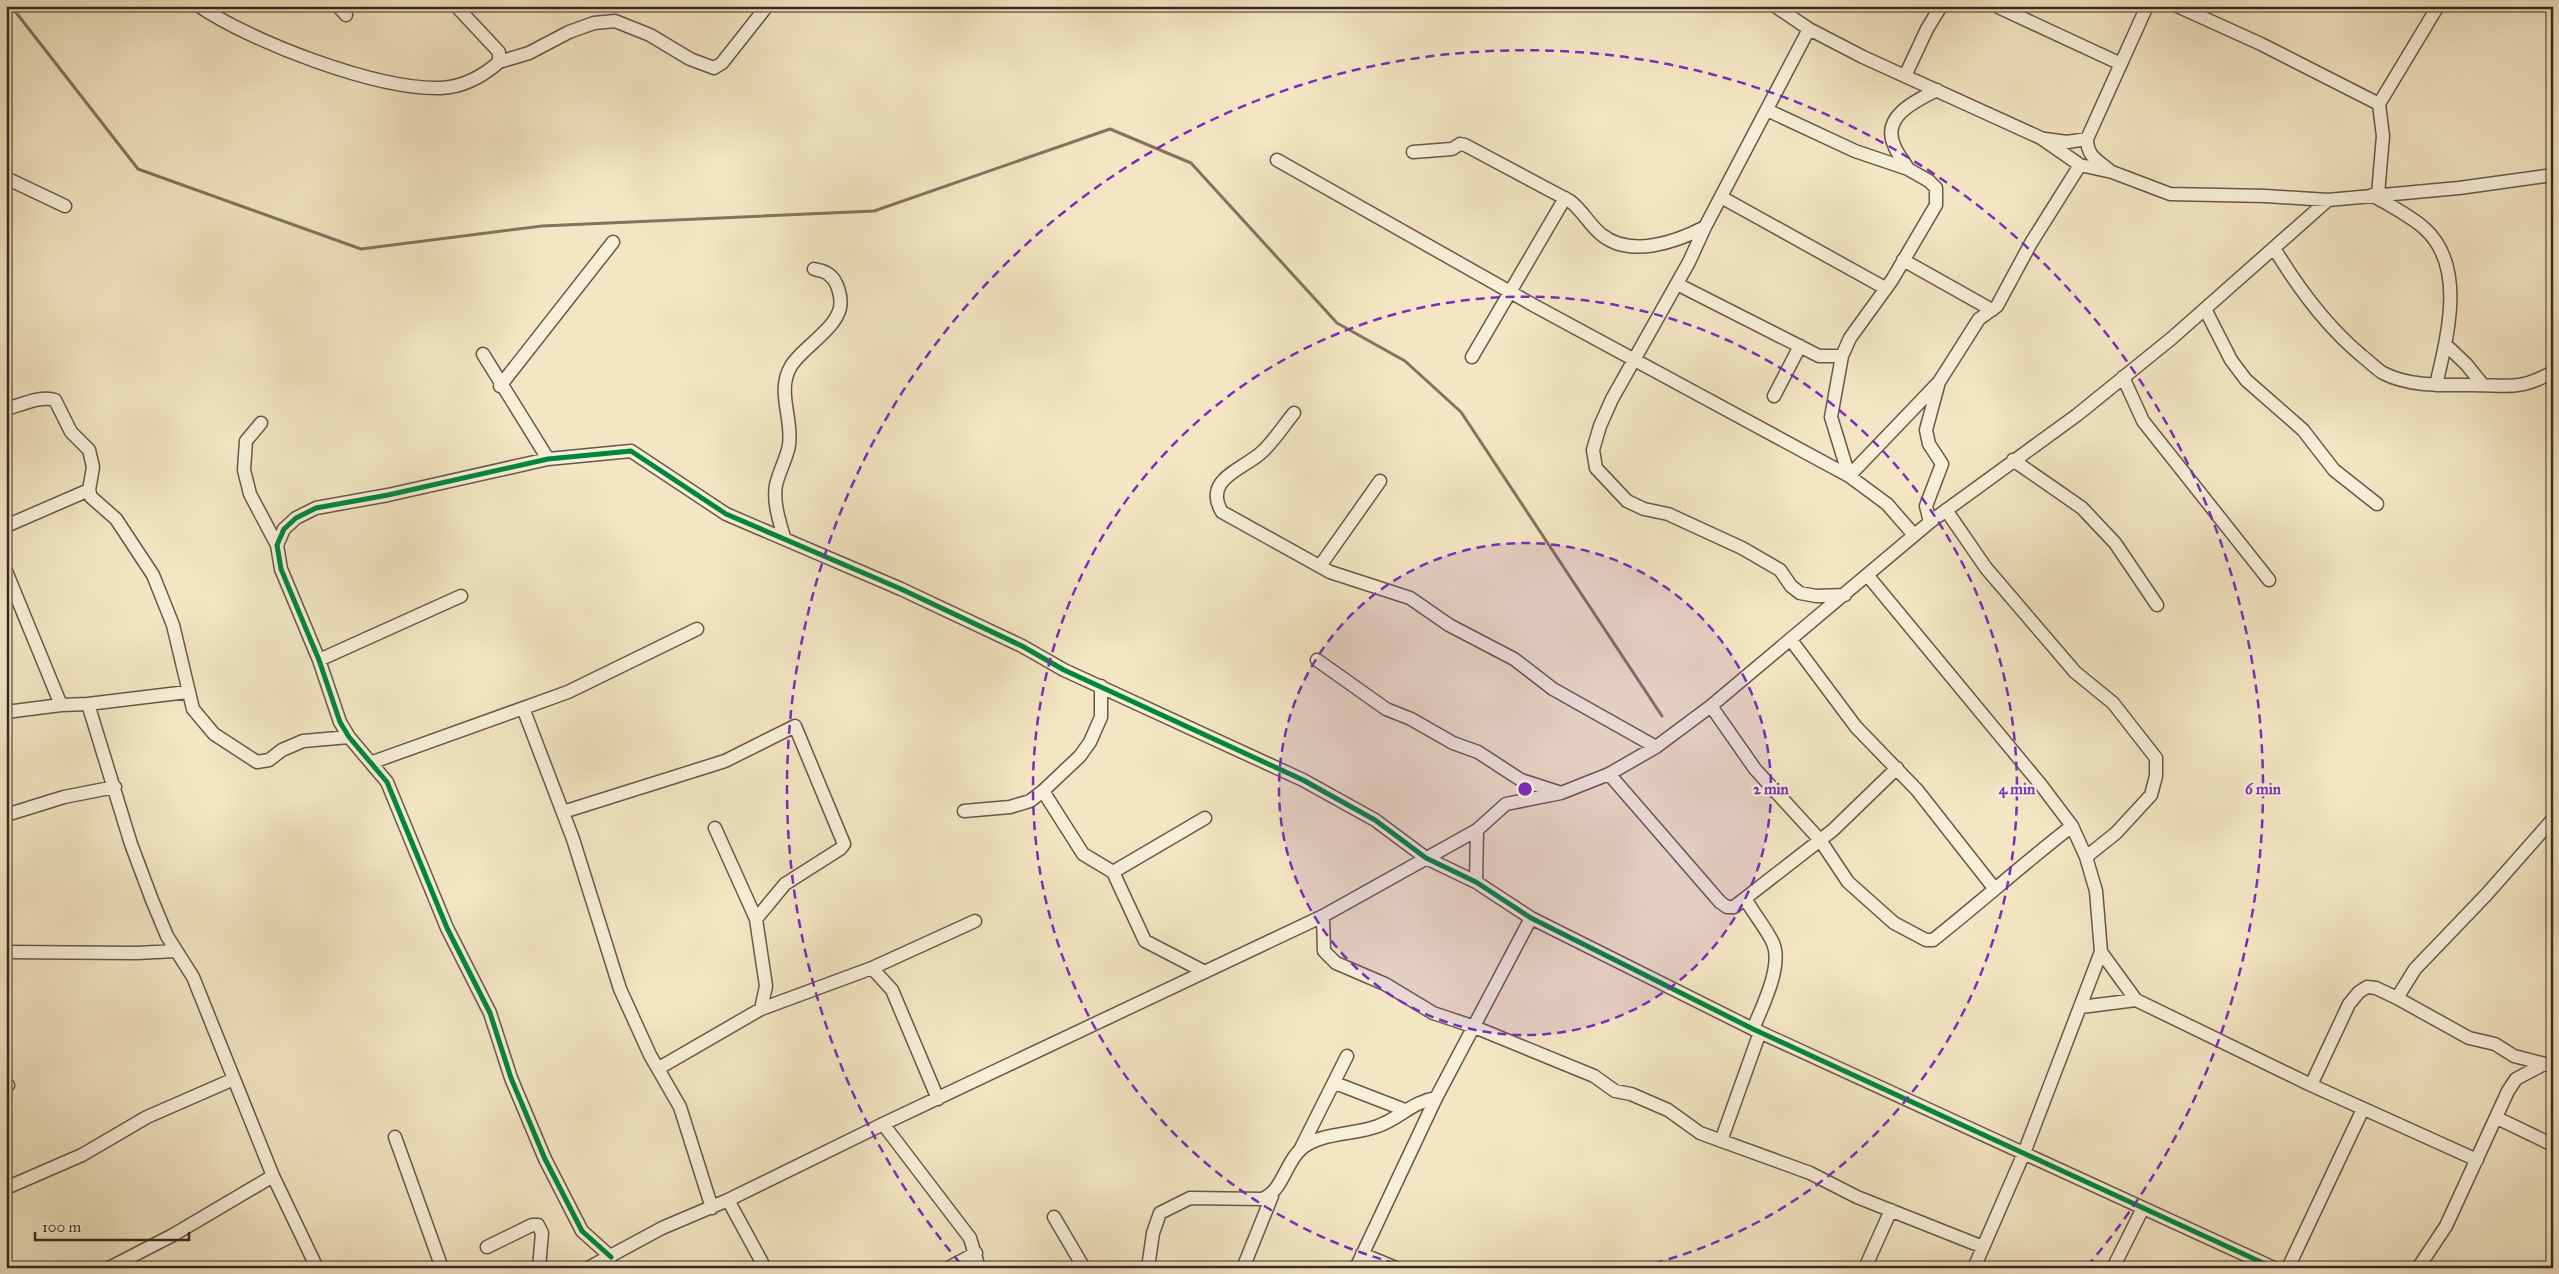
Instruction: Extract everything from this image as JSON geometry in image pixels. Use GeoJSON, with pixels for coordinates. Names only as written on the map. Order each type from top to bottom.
{"type":"FeatureCollection","features":[{"type":"Feature","properties":{"kind":"street"},"geometry":{"type":"LineString","coordinates":[[199,6],[264,41],[336,68],[398,84],[442,88],[473,80],[486,74],[499,62],[529,53],[569,32],[594,23],[615,21],[650,35],[690,59],[714,68],[722,64],[768,6]]}},
{"type":"Feature","properties":{"kind":"street"},"geometry":{"type":"LineString","coordinates":[[456,6],[499,52],[499,62]]}},
{"type":"Feature","properties":{"kind":"street"},"geometry":{"type":"LineString","coordinates":[[1775,6],[1809,29],[1863,57],[2042,138],[2080,165],[2112,172],[2170,194],[2216,197],[2266,196],[2328,200],[2375,194],[2459,188],[2553,175]]}},
{"type":"Feature","properties":{"kind":"street"},"geometry":{"type":"LineString","coordinates":[[1905,76],[1927,29],[1941,6]]}},
{"type":"Feature","properties":{"kind":"street"},"geometry":{"type":"LineString","coordinates":[[1996,6],[2120,64]]}},
{"type":"Feature","properties":{"kind":"street"},"geometry":{"type":"LineString","coordinates":[[2112,172],[2092,157],[2087,148],[2087,139],[2147,6]]}},
{"type":"Feature","properties":{"kind":"street"},"geometry":{"type":"LineString","coordinates":[[2177,6],[2261,44],[2379,104]]}},
{"type":"Feature","properties":{"kind":"street"},"geometry":{"type":"LineString","coordinates":[[2375,194],[2383,136],[2379,104],[2438,6]]}},
{"type":"Feature","properties":{"kind":"street"},"geometry":{"type":"LineString","coordinates":[[1809,29],[1677,284],[1634,358],[1600,426],[1593,450],[1596,468],[1627,501],[1644,509],[1676,517],[1742,548],[1780,570],[1791,586],[1800,593],[1816,596],[1846,595]]}},
{"type":"Feature","properties":{"kind":"street"},"geometry":{"type":"LineString","coordinates":[[1908,169],[1893,144],[1893,127],[1899,113],[1937,90]]}},
{"type":"Feature","properties":{"kind":"street"},"geometry":{"type":"LineString","coordinates":[[1767,110],[1855,151],[1908,169],[1929,180],[1936,188],[1938,196],[1936,205],[1885,288],[1850,338],[1842,356],[1831,418],[1848,476]]}},
{"type":"Feature","properties":{"kind":"street"},"geometry":{"type":"LineString","coordinates":[[2042,138],[2067,142],[2087,139]]}},
{"type":"Feature","properties":{"kind":"street"},"geometry":{"type":"LineString","coordinates":[[1413,152],[1452,149],[1460,144],[1465,145],[1565,198],[1583,211],[1600,234],[1622,244],[1660,244],[1685,237],[1705,227]]}},
{"type":"Feature","properties":{"kind":"street"},"geometry":{"type":"LineString","coordinates":[[1277,160],[1511,292],[1848,476],[1887,504],[1914,535]]}},
{"type":"Feature","properties":{"kind":"street"},"geometry":{"type":"LineString","coordinates":[[1848,476],[1939,382],[1979,319],[2000,302],[2032,244],[2080,165]]}},
{"type":"Feature","properties":{"kind":"street"},"geometry":{"type":"LineString","coordinates":[[6,178],[65,206]]}},
{"type":"Feature","properties":{"kind":"street"},"geometry":{"type":"LineString","coordinates":[[2375,194],[2424,228],[2441,250],[2450,297],[2445,344],[2436,385]]}},
{"type":"Feature","properties":{"kind":"street"},"geometry":{"type":"LineString","coordinates":[[1722,197],[1885,288]]}},
{"type":"Feature","properties":{"kind":"street"},"geometry":{"type":"LineString","coordinates":[[1472,357],[1565,198]]}},
{"type":"Feature","properties":{"kind":"street"},"geometry":{"type":"LineString","coordinates":[[588,1268],[662,1228],[712,1208],[882,1124],[1323,916],[1477,830],[1506,804],[1561,792],[1609,774],[1656,747],[1711,706],[1846,595],[1930,522],[2077,415],[2205,309],[2328,200]]}},
{"type":"Feature","properties":{"kind":"street"},"geometry":{"type":"LineString","coordinates":[[500,386],[613,242]]}},
{"type":"Feature","properties":{"kind":"street"},"geometry":{"type":"LineString","coordinates":[[2274,248],[2291,277],[2317,311],[2352,348],[2382,372],[2392,376],[2436,385],[2513,387],[2540,379],[2553,372]]}},
{"type":"Feature","properties":{"kind":"street"},"geometry":{"type":"LineString","coordinates":[[1903,260],[1992,310]]}},
{"type":"Feature","properties":{"kind":"street"},"geometry":{"type":"LineString","coordinates":[[784,537],[777,513],[776,485],[789,445],[790,426],[783,390],[791,366],[829,326],[840,310],[841,296],[837,286],[829,274],[814,269]]}},
{"type":"Feature","properties":{"kind":"street"},"geometry":{"type":"LineString","coordinates":[[1677,284],[1819,356],[1842,356]]}},
{"type":"Feature","properties":{"kind":"street"},"geometry":{"type":"LineString","coordinates":[[2205,309],[2231,360],[2246,380],[2303,430],[2334,470],[2377,504]]}},
{"type":"Feature","properties":{"kind":"street"},"geometry":{"type":"LineString","coordinates":[[2445,344],[2466,364],[2483,385]]}},
{"type":"Feature","properties":{"kind":"street"},"geometry":{"type":"LineString","coordinates":[[1774,396],[1800,346]]}},
{"type":"Feature","properties":{"kind":"street"},"geometry":{"type":"LineString","coordinates":[[483,354],[500,386],[548,459]]}},
{"type":"Feature","properties":{"kind":"street"},"geometry":{"type":"LineString","coordinates":[[2123,377],[2143,421],[2269,580]]}},
{"type":"Feature","properties":{"kind":"street"},"geometry":{"type":"LineString","coordinates":[[1930,522],[1926,506],[1942,464],[1929,444],[1926,430],[1939,382]]}},
{"type":"Feature","properties":{"kind":"street"},"geometry":{"type":"LineString","coordinates":[[6,409],[49,398],[55,400],[71,432],[89,450],[93,467],[89,490],[91,497],[116,519],[154,575],[173,625],[187,692],[193,709],[214,734],[257,762],[269,760],[282,750],[303,740],[349,737]]}},
{"type":"Feature","properties":{"kind":"street"},"geometry":{"type":"LineString","coordinates":[[1294,412],[1262,452],[1226,476],[1217,494],[1216,502],[1222,512],[1298,556],[1330,572],[1410,598],[1449,625],[1514,659],[1553,689],[1656,747]]}},
{"type":"Feature","properties":{"kind":"street"},"geometry":{"type":"LineString","coordinates":[[261,423],[246,441],[244,470],[250,494],[277,545],[281,569],[319,660],[340,722],[349,737],[387,782],[447,928],[490,1013],[511,1078],[545,1159],[582,1231],[611,1257]]}},
{"type":"Feature","properties":{"kind":"street"},"geometry":{"type":"LineString","coordinates":[[277,545],[284,530],[296,518],[316,508],[388,495],[548,459],[631,450],[726,514],[784,537],[952,613],[1303,780],[1375,820],[1426,858],[1476,882],[1530,918],[1756,1031],[2274,1268]]}},
{"type":"Feature","properties":{"kind":"street"},"geometry":{"type":"LineString","coordinates":[[2013,460],[2082,508],[2115,543],[2157,605]]}},
{"type":"Feature","properties":{"kind":"street"},"geometry":{"type":"LineString","coordinates":[[1320,566],[1380,481]]}},
{"type":"Feature","properties":{"kind":"street"},"geometry":{"type":"LineString","coordinates":[[6,526],[89,490]]}},
{"type":"Feature","properties":{"kind":"street"},"geometry":{"type":"LineString","coordinates":[[1946,510],[1986,568],[2075,672],[2114,703],[2156,758],[2156,776],[2151,794],[2116,833],[2086,857]]}},
{"type":"Feature","properties":{"kind":"street"},"geometry":{"type":"LineString","coordinates":[[7,575],[61,705]]}},
{"type":"Feature","properties":{"kind":"street"},"geometry":{"type":"LineString","coordinates":[[1868,576],[2041,785],[2072,826],[2086,857],[2096,891],[2102,952],[2024,1153],[1974,1268]]}},
{"type":"Feature","properties":{"kind":"street"},"geometry":{"type":"LineString","coordinates":[[319,660],[461,596]]}},
{"type":"Feature","properties":{"kind":"street"},"geometry":{"type":"LineString","coordinates":[[372,762],[568,692],[697,629]]}},
{"type":"Feature","properties":{"kind":"street"},"geometry":{"type":"LineString","coordinates":[[1791,640],[1856,727],[1897,768],[1994,888]]}},
{"type":"Feature","properties":{"kind":"street"},"geometry":{"type":"LineString","coordinates":[[1317,660],[1386,709],[1411,719],[1453,743],[1478,752],[1521,780],[1561,792]]}},
{"type":"Feature","properties":{"kind":"street"},"geometry":{"type":"LineString","coordinates":[[964,811],[1010,807],[1030,800],[1043,791],[1080,756],[1090,742],[1101,717],[1102,686]]}},
{"type":"Feature","properties":{"kind":"street"},"geometry":{"type":"LineString","coordinates":[[6,712],[187,692]]}},
{"type":"Feature","properties":{"kind":"street"},"geometry":{"type":"LineString","coordinates":[[88,704],[131,844],[152,900],[167,936],[193,977],[273,1176],[317,1268]]}},
{"type":"Feature","properties":{"kind":"street"},"geometry":{"type":"LineString","coordinates":[[1711,706],[1755,769],[1820,840],[1848,882],[1894,923],[1926,940],[1933,940],[1974,908],[1994,888],[2072,826]]}},
{"type":"Feature","properties":{"kind":"street"},"geometry":{"type":"LineString","coordinates":[[523,708],[594,899],[620,989],[650,1055],[680,1107],[712,1208]]}},
{"type":"Feature","properties":{"kind":"street"},"geometry":{"type":"LineString","coordinates":[[563,812],[725,761],[796,726],[844,844],[840,849],[785,884],[756,919]]}},
{"type":"Feature","properties":{"kind":"street"},"geometry":{"type":"LineString","coordinates":[[1609,774],[1720,902],[1727,907],[1734,907],[1746,900],[1820,840],[1897,768]]}},
{"type":"Feature","properties":{"kind":"street"},"geometry":{"type":"LineString","coordinates":[[6,815],[64,797],[115,787]]}},
{"type":"Feature","properties":{"kind":"street"},"geometry":{"type":"LineString","coordinates":[[1043,791],[1083,854],[1113,872],[1145,941],[1205,972]]}},
{"type":"Feature","properties":{"kind":"street"},"geometry":{"type":"LineString","coordinates":[[1113,872],[1205,818]]}},
{"type":"Feature","properties":{"kind":"street"},"geometry":{"type":"LineString","coordinates":[[2397,998],[2415,969],[2486,895],[2553,819]]}},
{"type":"Feature","properties":{"kind":"street"},"geometry":{"type":"LineString","coordinates":[[715,828],[756,919],[766,986],[761,1009]]}},
{"type":"Feature","properties":{"kind":"street"},"geometry":{"type":"LineString","coordinates":[[1476,882],[1477,830]]}},
{"type":"Feature","properties":{"kind":"street"},"geometry":{"type":"LineString","coordinates":[[1721,1141],[1765,1002],[1776,958],[1773,944],[1746,900]]}},
{"type":"Feature","properties":{"kind":"street"},"geometry":{"type":"LineString","coordinates":[[1323,916],[1324,951],[1336,962],[1385,984],[1433,1013],[1472,1026],[1594,1076],[1615,1091],[1651,1102],[1668,1110],[1700,1133],[1810,1173],[1857,1197],[1983,1247]]}},
{"type":"Feature","properties":{"kind":"street"},"geometry":{"type":"LineString","coordinates":[[1356,1268],[1436,1098],[1530,918]]}},
{"type":"Feature","properties":{"kind":"street"},"geometry":{"type":"LineString","coordinates":[[659,1068],[761,1009],[872,968],[975,921]]}},
{"type":"Feature","properties":{"kind":"street"},"geometry":{"type":"LineString","coordinates":[[6,952],[136,953],[176,951]]}},
{"type":"Feature","properties":{"kind":"street"},"geometry":{"type":"LineString","coordinates":[[2102,952],[2136,1000],[2311,1085],[2477,1160]]}},
{"type":"Feature","properties":{"kind":"street"},"geometry":{"type":"LineString","coordinates":[[872,968],[892,990],[938,1099]]}},
{"type":"Feature","properties":{"kind":"street"},"geometry":{"type":"LineString","coordinates":[[2311,1085],[2349,1004],[2359,992],[2367,987],[2376,988],[2397,998],[2469,1038],[2495,1044],[2514,1056],[2548,1065]]}},
{"type":"Feature","properties":{"kind":"street"},"geometry":{"type":"LineString","coordinates":[[2081,1007],[2136,1000]]}},
{"type":"Feature","properties":{"kind":"street"},"geometry":{"type":"LineString","coordinates":[[1243,1268],[1272,1196],[1300,1150],[1347,1056]]}},
{"type":"Feature","properties":{"kind":"street"},"geometry":{"type":"LineString","coordinates":[[2418,1268],[2446,1226],[2516,1079],[2514,1056]]}},
{"type":"Feature","properties":{"kind":"street"},"geometry":{"type":"LineString","coordinates":[[2516,1079],[2548,1065]]}},
{"type":"Feature","properties":{"kind":"street"},"geometry":{"type":"LineString","coordinates":[[6,1188],[82,1155],[132,1125],[234,1079]]}},
{"type":"Feature","properties":{"kind":"street"},"geometry":{"type":"LineString","coordinates":[[1335,1082],[1405,1110]]}},
{"type":"Feature","properties":{"kind":"street"},"geometry":{"type":"LineString","coordinates":[[1300,1150],[1310,1142],[1378,1126],[1421,1100],[1436,1098]]}},
{"type":"Feature","properties":{"kind":"street"},"geometry":{"type":"LineString","coordinates":[[2288,1268],[2363,1109]]}},
{"type":"Feature","properties":{"kind":"street"},"geometry":{"type":"LineString","coordinates":[[2497,1118],[2553,1145]]}},
{"type":"Feature","properties":{"kind":"street"},"geometry":{"type":"LineString","coordinates":[[882,1124],[970,1238],[979,1268]]}},
{"type":"Feature","properties":{"kind":"street"},"geometry":{"type":"LineString","coordinates":[[395,1137],[442,1268]]}},
{"type":"Feature","properties":{"kind":"street"},"geometry":{"type":"LineString","coordinates":[[109,1268],[173,1235],[273,1176]]}},
{"type":"Feature","properties":{"kind":"street"},"geometry":{"type":"LineString","coordinates":[[1148,1268],[1154,1233],[1160,1213],[1190,1198],[1262,1199],[1272,1196]]}},
{"type":"Feature","properties":{"kind":"street"},"geometry":{"type":"LineString","coordinates":[[728,1200],[765,1268]]}},
{"type":"Feature","properties":{"kind":"street"},"geometry":{"type":"LineString","coordinates":[[2113,1268],[2142,1208]]}},
{"type":"Feature","properties":{"kind":"street"},"geometry":{"type":"LineString","coordinates":[[1865,1268],[1891,1210]]}},
{"type":"Feature","properties":{"kind":"street"},"geometry":{"type":"LineString","coordinates":[[1054,1217],[1084,1268]]}},
{"type":"Feature","properties":{"kind":"street"},"geometry":{"type":"LineString","coordinates":[[487,1247],[532,1225],[538,1225],[542,1233],[539,1268]]}},
{"type":"Feature","properties":{"kind":"street"},"geometry":{"type":"LineString","coordinates":[[948,1268],[976,1253]]}},
{"type":"Feature","properties":{"kind":"street"},"geometry":{"type":"LineString","coordinates":[[1362,1254],[1396,1268]]}},
{"type":"Feature","properties":{"kind":"waterway"},"geometry":{"type":"LineString","coordinates":[[11,6],[138,169],[361,249],[542,226],[874,211],[1110,129],[1191,163],[1337,323],[1405,361],[1461,412],[1662,716]]}},
{"type":"Feature","properties":{"kind":"cycle path"},"geometry":{"type":"LineString","coordinates":[[611,1257],[582,1231],[545,1159],[511,1078],[490,1013],[447,928],[387,782],[349,737],[340,722],[319,660],[281,569],[277,545],[284,529],[296,518],[316,508],[388,495],[548,459],[631,451],[726,514],[901,589],[1022,646],[1064,670],[1303,780],[1375,820],[1426,858],[1476,882],[1531,918],[1753,1029],[2274,1268]]}}]}
